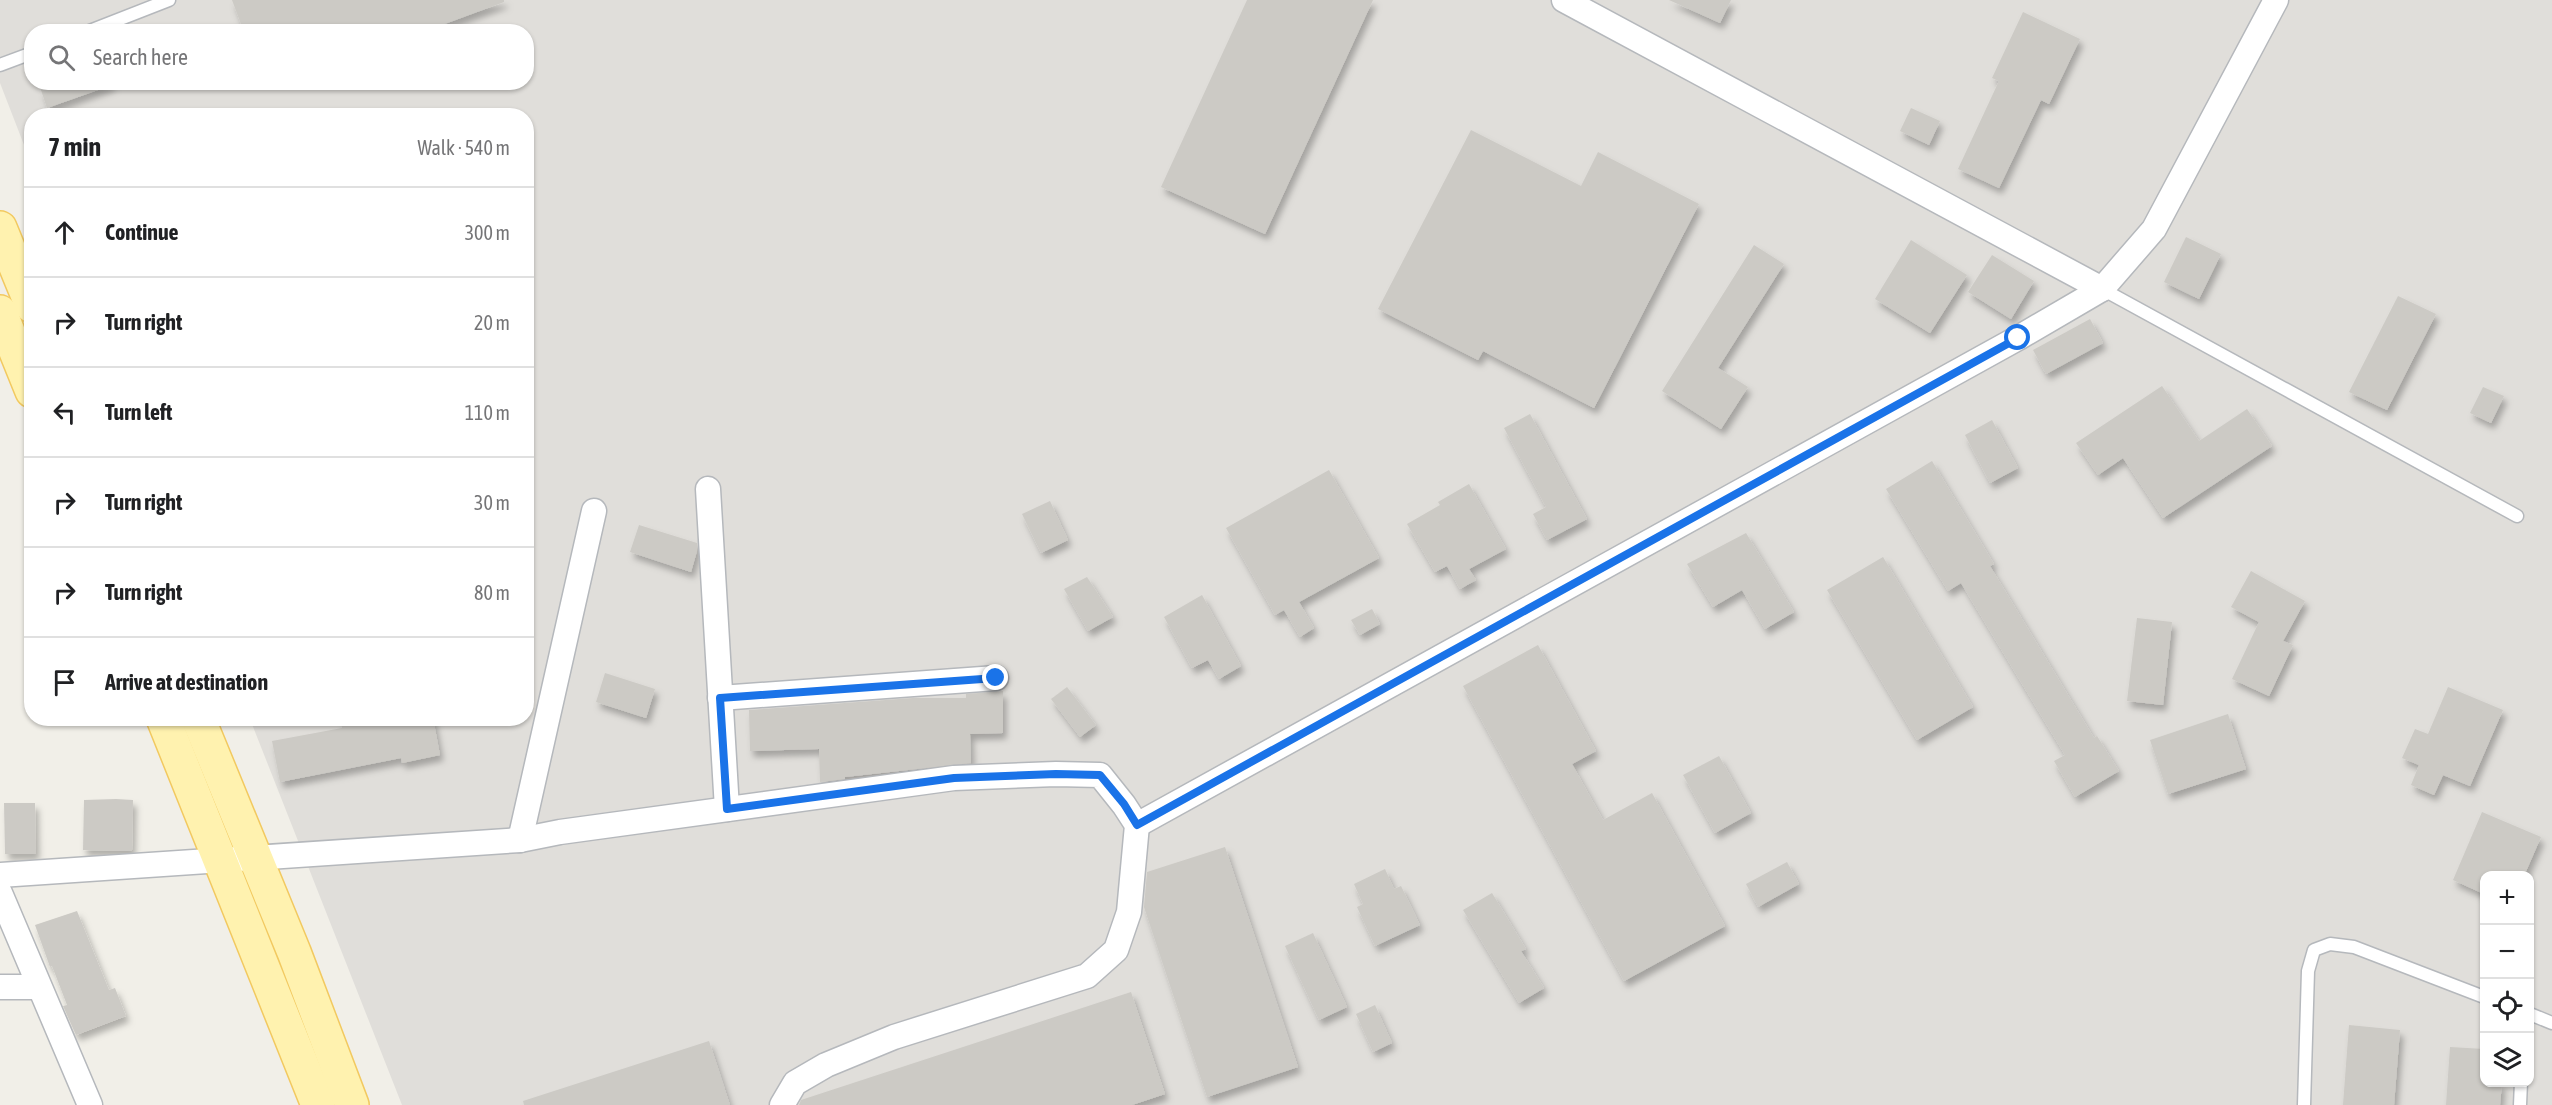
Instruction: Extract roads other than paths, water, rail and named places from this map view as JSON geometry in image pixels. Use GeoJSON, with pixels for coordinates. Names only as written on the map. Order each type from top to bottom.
{"type":"FeatureCollection","features":[{"type":"Feature","properties":{"kind":"main road"},"geometry":{"type":"LineString","coordinates":[[0,228],[24,286]]}},
{"type":"Feature","properties":{"kind":"main road"},"geometry":{"type":"LineString","coordinates":[[0,312],[24,371]]}},
{"type":"Feature","properties":{"kind":"main road"},"geometry":{"type":"LineString","coordinates":[[166,726],[318,1105]]}},
{"type":"Feature","properties":{"kind":"main road"},"geometry":{"type":"LineString","coordinates":[[201,726],[352,1105]]}},
{"type":"Feature","properties":{"kind":"street"},"geometry":{"type":"LineString","coordinates":[[1563,0],[2102,289]]}},
{"type":"Feature","properties":{"kind":"street"},"geometry":{"type":"LineString","coordinates":[[1137,825],[2007,344],[2102,289],[2154,229],[2276,0]]}},
{"type":"Feature","properties":{"kind":"street"},"geometry":{"type":"LineString","coordinates":[[708,489],[727,809]]}},
{"type":"Feature","properties":{"kind":"street"},"geometry":{"type":"LineString","coordinates":[[520,840],[594,511]]}},
{"type":"Feature","properties":{"kind":"street"},"geometry":{"type":"LineString","coordinates":[[720,698],[996,678]]}},
{"type":"Feature","properties":{"kind":"street"},"geometry":{"type":"LineString","coordinates":[[0,875],[220,862],[520,840],[560,832],[954,778],[1056,774],[1100,775],[1124,804],[1137,825],[1129,912],[1116,950],[1087,976],[894,1036],[826,1065],[795,1083],[782,1105]]}},
{"type":"Feature","properties":{"kind":"street"},"geometry":{"type":"LineString","coordinates":[[0,893],[90,1105]]}},
{"type":"Feature","properties":{"kind":"street"},"geometry":{"type":"LineString","coordinates":[[0,987],[38,987]]}},
{"type":"Feature","properties":{"kind":"lane"},"geometry":{"type":"LineString","coordinates":[[108,24],[169,0]]}},
{"type":"Feature","properties":{"kind":"lane"},"geometry":{"type":"LineString","coordinates":[[0,65],[24,56]]}},
{"type":"Feature","properties":{"kind":"lane"},"geometry":{"type":"LineString","coordinates":[[2102,289],[2517,516]]}},
{"type":"Feature","properties":{"kind":"lane"},"geometry":{"type":"LineString","coordinates":[[2304,1105],[2308,971],[2314,950],[2330,944],[2354,947],[2480,995]]}},
{"type":"Feature","properties":{"kind":"lane"},"geometry":{"type":"LineString","coordinates":[[2534,1016],[2552,1023]]}},
{"type":"Feature","properties":{"kind":"lane"},"geometry":{"type":"LineString","coordinates":[[2520,1105],[2521,1087]]}}]}
